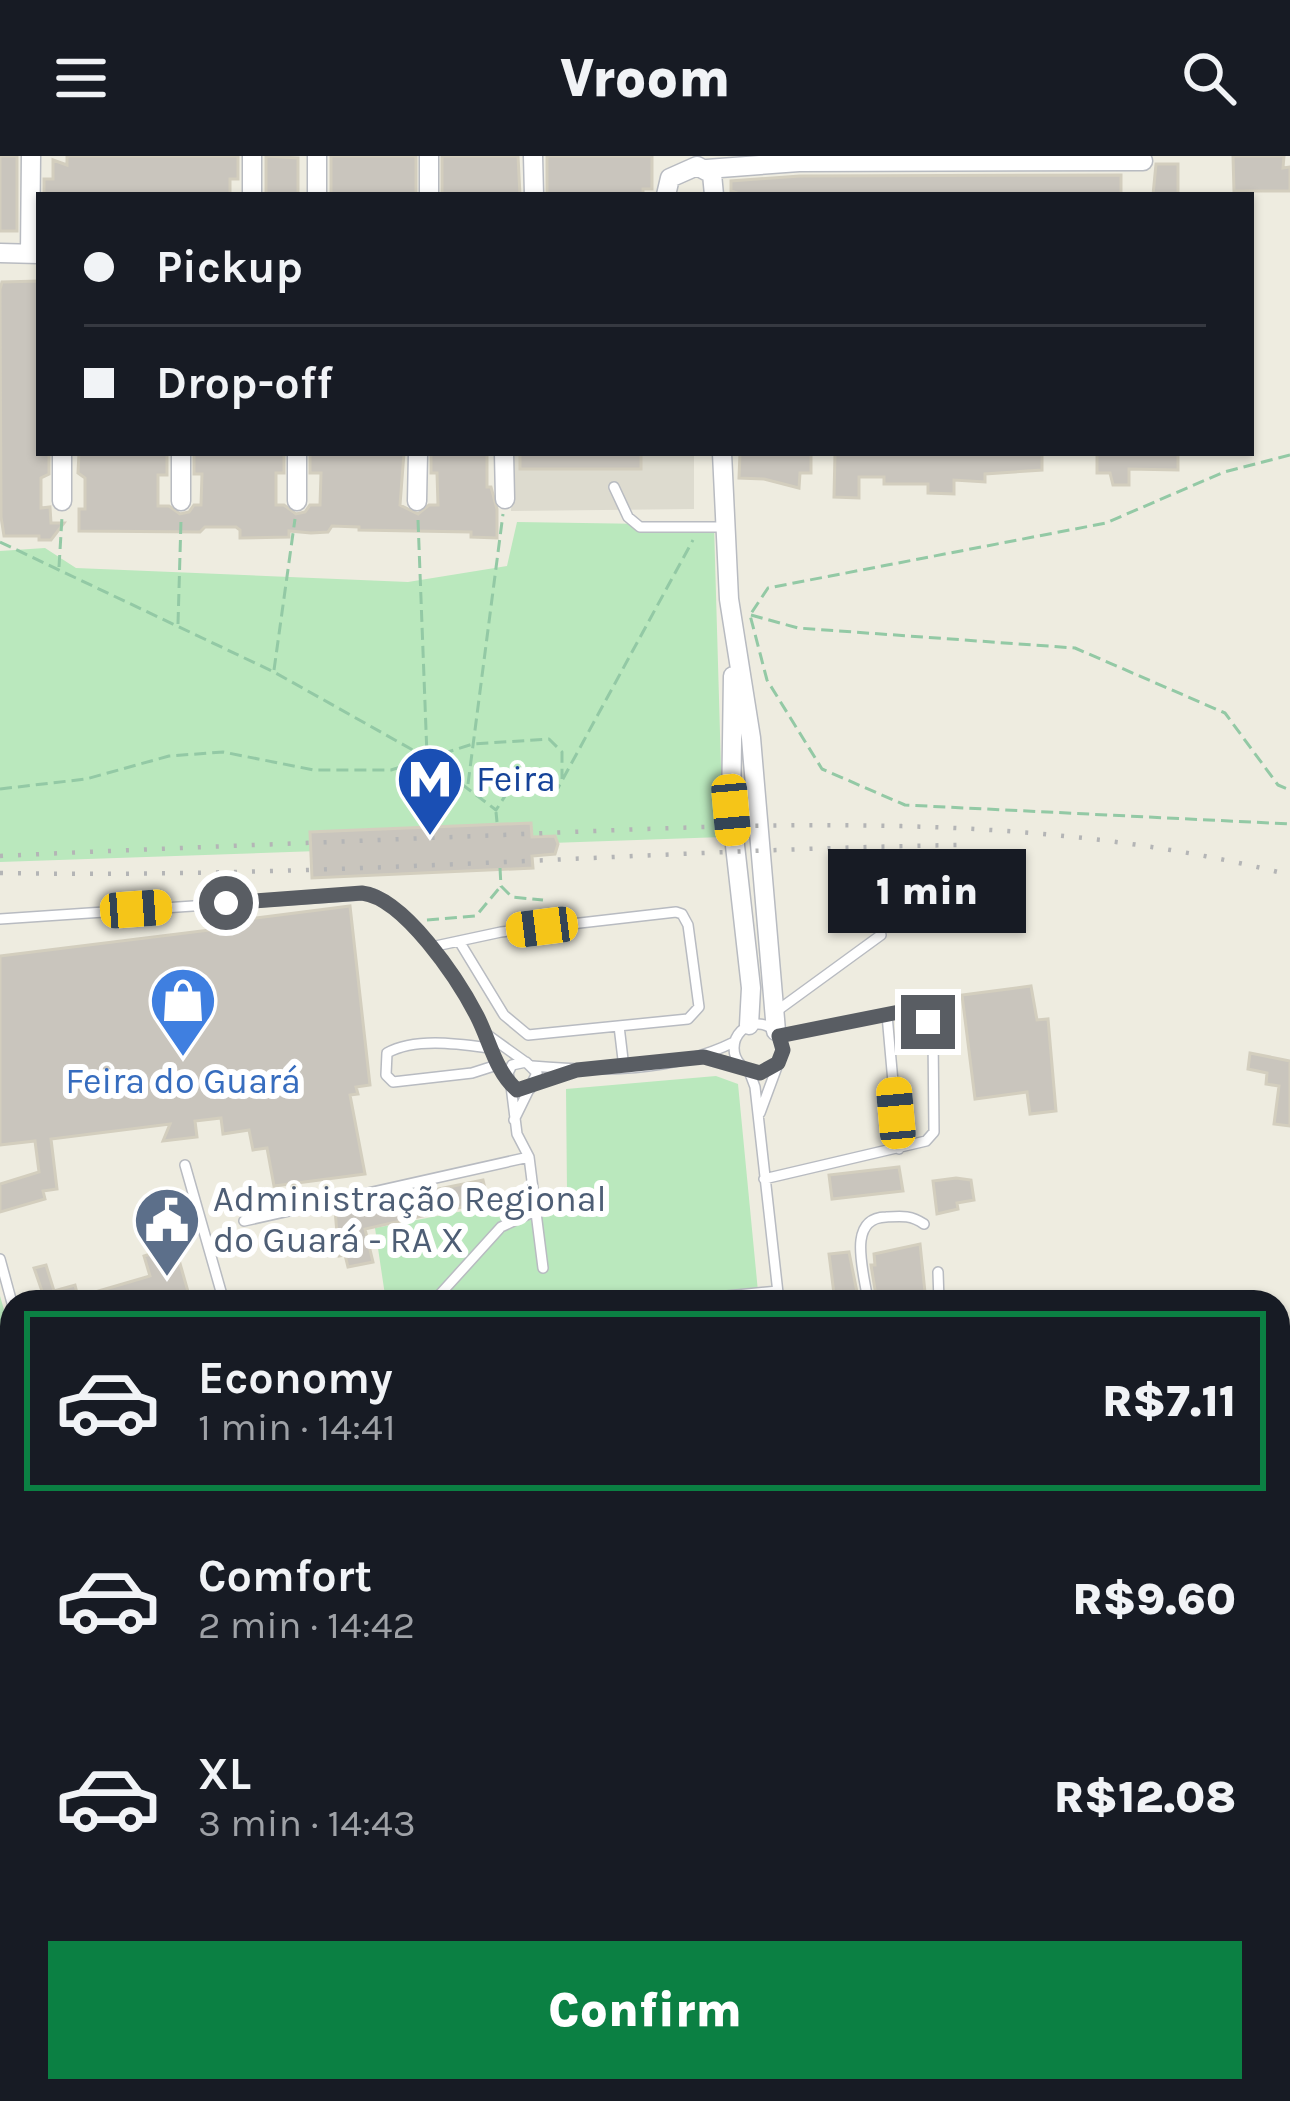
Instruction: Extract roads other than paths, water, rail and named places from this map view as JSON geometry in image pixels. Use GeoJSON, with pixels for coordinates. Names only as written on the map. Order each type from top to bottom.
{"type":"FeatureCollection","features":[{"type":"Feature","properties":{"kind":"street"},"geometry":{"type":"LineString","coordinates":[[0,254],[34,254],[31,156]]}},
{"type":"Feature","properties":{"kind":"street"},"geometry":{"type":"LineString","coordinates":[[252,156],[252,192]]}},
{"type":"Feature","properties":{"kind":"street"},"geometry":{"type":"LineString","coordinates":[[317,156],[317,192]]}},
{"type":"Feature","properties":{"kind":"street"},"geometry":{"type":"LineString","coordinates":[[429,156],[429,192]]}},
{"type":"Feature","properties":{"kind":"street"},"geometry":{"type":"LineString","coordinates":[[533,156],[533,192]]}},
{"type":"Feature","properties":{"kind":"street"},"geometry":{"type":"LineString","coordinates":[[665,156],[666,188]]}},
{"type":"Feature","properties":{"kind":"street"},"geometry":{"type":"LineString","coordinates":[[666,188],[680,170],[697,163],[1143,161]]}},
{"type":"Feature","properties":{"kind":"street"},"geometry":{"type":"LineString","coordinates":[[697,163],[714,180],[715,192]]}},
{"type":"Feature","properties":{"kind":"street"},"geometry":{"type":"LineString","coordinates":[[62,456],[62,501]]}},
{"type":"Feature","properties":{"kind":"street"},"geometry":{"type":"LineString","coordinates":[[181,501],[182,456]]}},
{"type":"Feature","properties":{"kind":"street"},"geometry":{"type":"LineString","coordinates":[[297,501],[298,456]]}},
{"type":"Feature","properties":{"kind":"street"},"geometry":{"type":"LineString","coordinates":[[417,501],[418,456]]}},
{"type":"Feature","properties":{"kind":"street"},"geometry":{"type":"LineString","coordinates":[[504,456],[505,499]]}},
{"type":"Feature","properties":{"kind":"street"},"geometry":{"type":"LineString","coordinates":[[722,456],[733,629],[751,738],[776,1027]]}},
{"type":"Feature","properties":{"kind":"street"},"geometry":{"type":"LineString","coordinates":[[733,629],[731,810],[751,988],[749,1025]]}},
{"type":"Feature","properties":{"kind":"lane"},"geometry":{"type":"LineString","coordinates":[[614,488],[628,517],[640,527],[725,527]]}},
{"type":"Feature","properties":{"kind":"lane"},"geometry":{"type":"LineString","coordinates":[[0,919],[362,893],[381,898],[430,947],[474,1011],[509,1083],[532,1087],[577,1070]]}},
{"type":"Feature","properties":{"kind":"lane"},"geometry":{"type":"LineString","coordinates":[[430,947],[460,940],[647,914],[682,914],[688,925],[697,1013],[688,1019],[524,1034],[504,1016],[460,940]]}},
{"type":"Feature","properties":{"kind":"lane"},"geometry":{"type":"LineString","coordinates":[[776,1027],[881,935]]}},
{"type":"Feature","properties":{"kind":"lane"},"geometry":{"type":"LineString","coordinates":[[543,1268],[529,1157],[514,1121],[509,1083],[512,1065],[577,1070],[704,1057],[734,1042],[749,1025],[758,1024],[776,1027],[914,1012],[928,1022],[933,1034],[934,1132],[926,1142],[764,1179]]}},
{"type":"Feature","properties":{"kind":"lane"},"geometry":{"type":"LineString","coordinates":[[887,1015],[899,1149]]}},
{"type":"Feature","properties":{"kind":"lane"},"geometry":{"type":"LineString","coordinates":[[619,1027],[624,1067]]}},
{"type":"Feature","properties":{"kind":"lane"},"geometry":{"type":"LineString","coordinates":[[758,1118],[783,1050],[776,1027]]}},
{"type":"Feature","properties":{"kind":"lane"},"geometry":{"type":"LineString","coordinates":[[485,1033],[537,1073],[514,1121]]}},
{"type":"Feature","properties":{"kind":"lane"},"geometry":{"type":"LineString","coordinates":[[734,1042],[734,1053],[755,1088],[777,1290]]}},
{"type":"Feature","properties":{"kind":"lane"},"geometry":{"type":"LineString","coordinates":[[490,1048],[460,1044],[392,1049],[385,1060],[386,1076],[393,1082],[472,1073],[497,1065]]}},
{"type":"Feature","properties":{"kind":"lane"},"geometry":{"type":"LineString","coordinates":[[704,1057],[760,1073],[778,1063]]}},
{"type":"Feature","properties":{"kind":"lane"},"geometry":{"type":"LineString","coordinates":[[244,1221],[529,1157]]}},
{"type":"Feature","properties":{"kind":"lane"},"geometry":{"type":"LineString","coordinates":[[185,1165],[221,1290]]}},
{"type":"Feature","properties":{"kind":"lane"},"geometry":{"type":"LineString","coordinates":[[444,1290],[501,1227],[535,1210]]}},
{"type":"Feature","properties":{"kind":"lane"},"geometry":{"type":"LineString","coordinates":[[866,1290],[859,1236],[866,1224],[875,1217],[912,1216],[924,1224]]}},
{"type":"Feature","properties":{"kind":"lane"},"geometry":{"type":"LineString","coordinates":[[0,1259],[8,1290]]}},
{"type":"Feature","properties":{"kind":"lane"},"geometry":{"type":"LineString","coordinates":[[938,1272],[939,1290]]}},
{"type":"Feature","properties":{"kind":"railway"},"geometry":{"type":"LineString","coordinates":[[0,856],[644,829],[861,825],[1077,837],[1184,852],[1290,875]]}},
{"type":"Feature","properties":{"kind":"railway"},"geometry":{"type":"LineString","coordinates":[[0,873],[240,872],[959,845]]}},
{"type":"Feature","properties":{"kind":"place","name":"Feira"},"geometry":{"type":"Point","coordinates":[430,838]}},
{"type":"Feature","properties":{"kind":"place","name":"Feira do Guará"},"geometry":{"type":"Point","coordinates":[183,1059]}},
{"type":"Feature","properties":{"kind":"place","name":"Administração Regional do Guará - RA X"},"geometry":{"type":"Point","coordinates":[167,1279]}}]}
